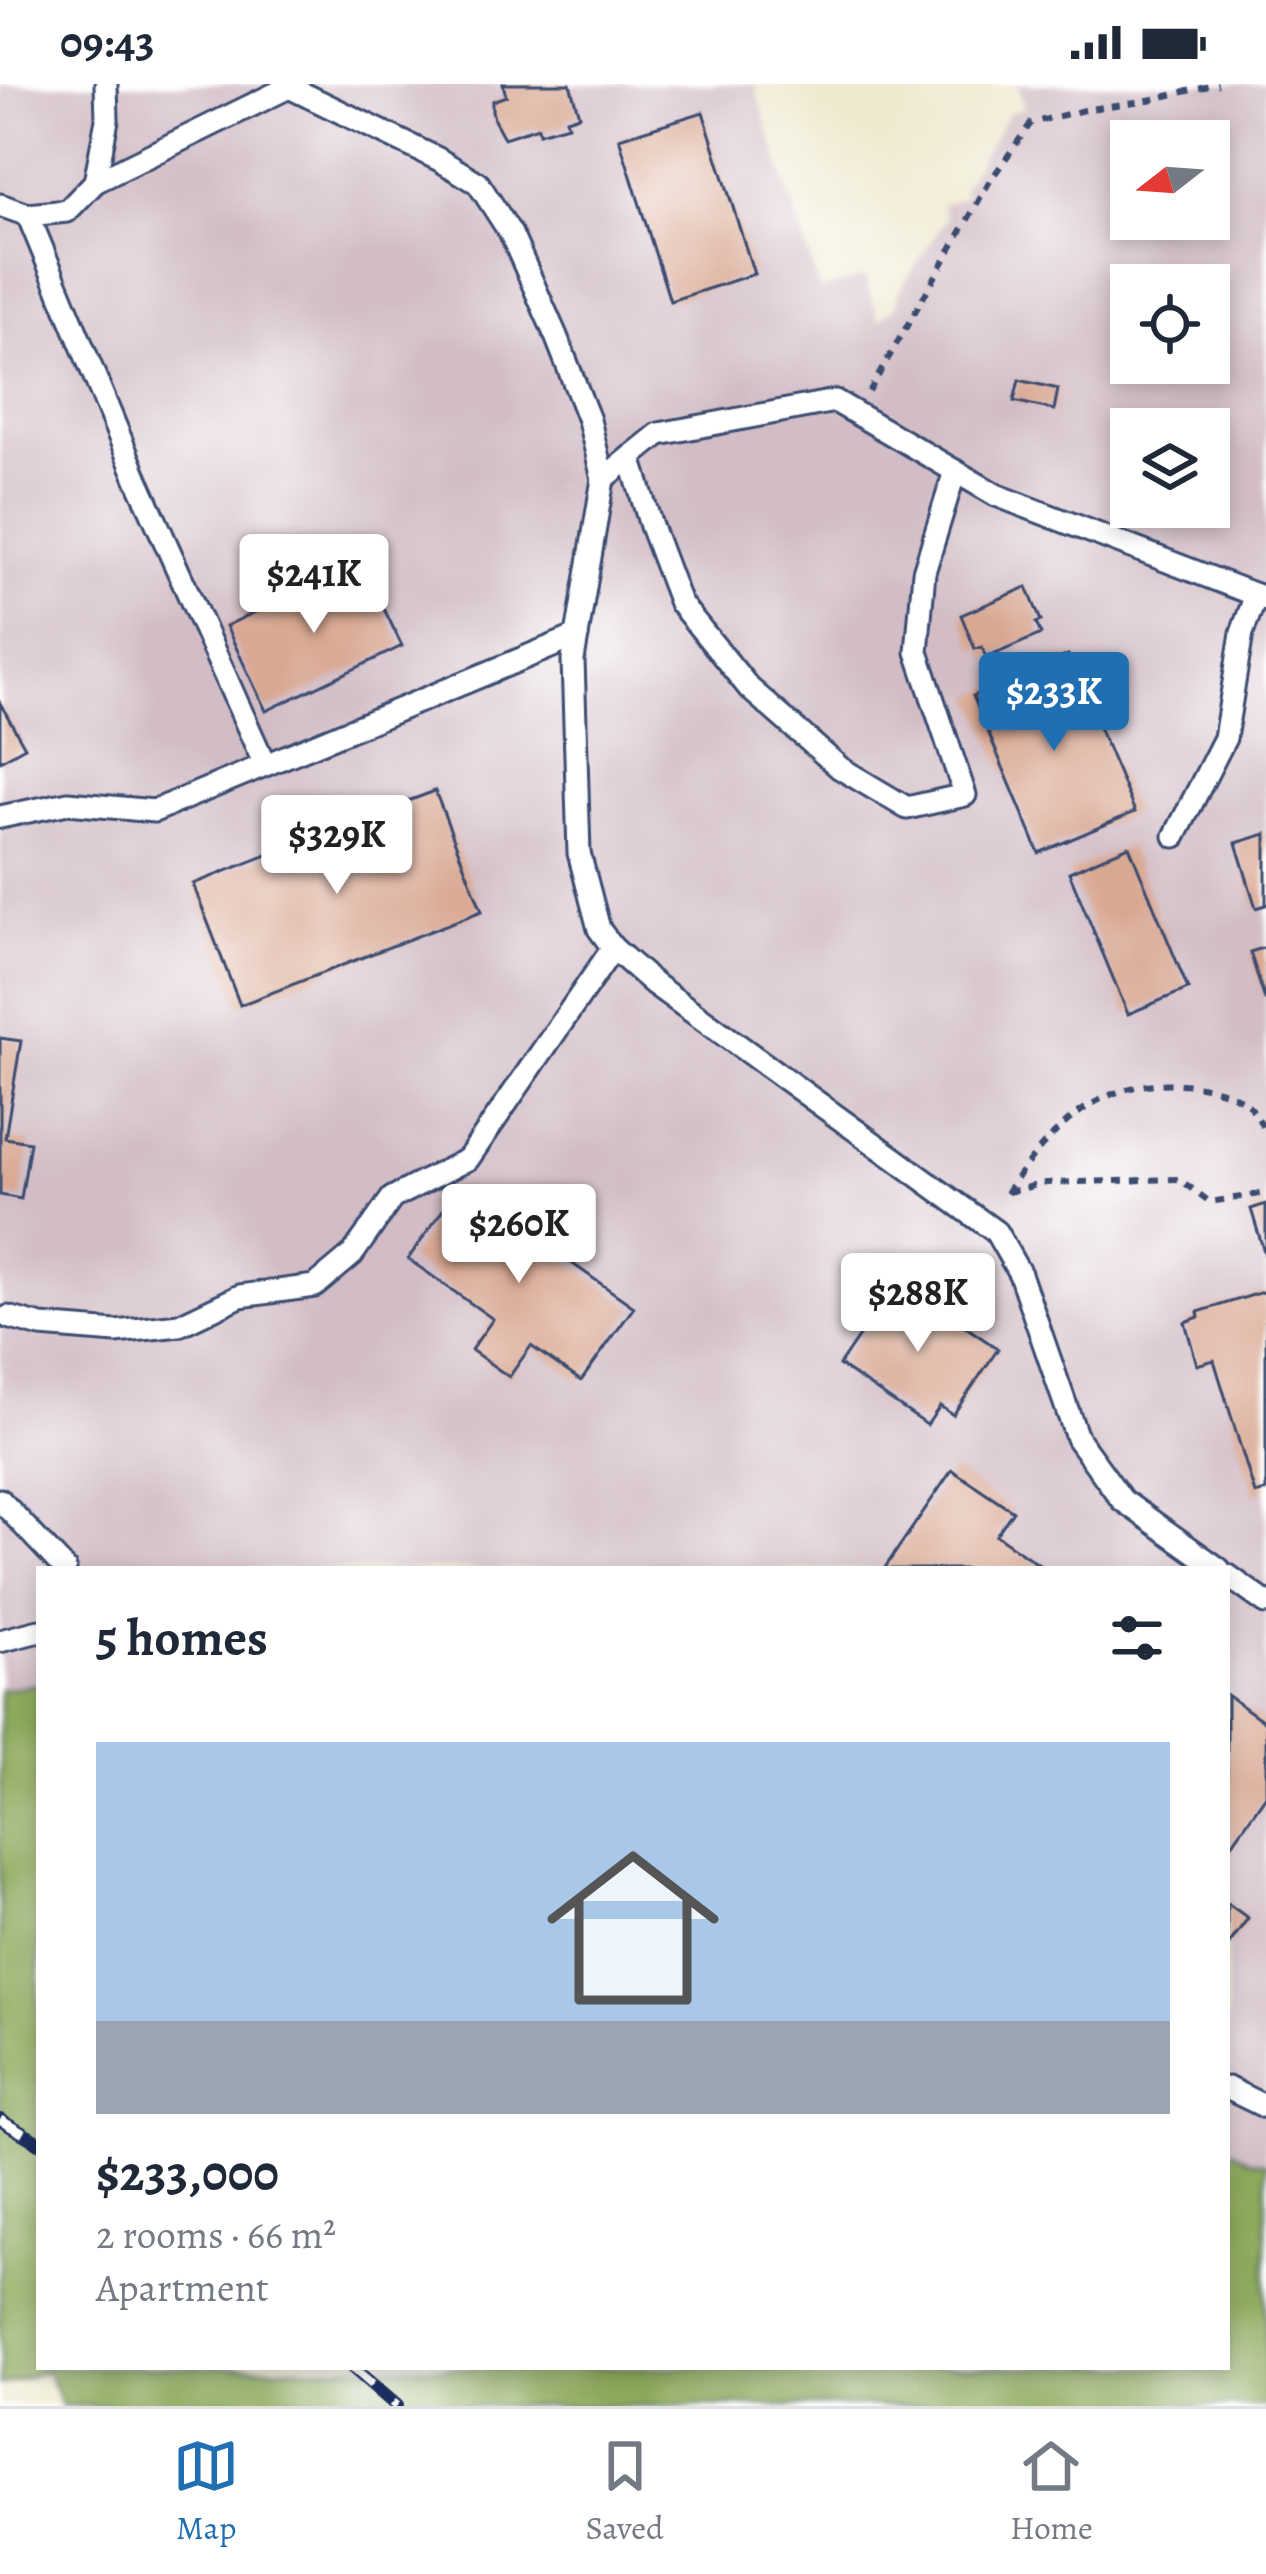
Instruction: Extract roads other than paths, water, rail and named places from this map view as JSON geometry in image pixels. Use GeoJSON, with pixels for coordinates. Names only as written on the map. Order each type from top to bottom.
{"type":"FeatureCollection","features":[{"type":"Feature","properties":{"kind":"lane"},"geometry":{"type":"LineString","coordinates":[[95,182],[107,120],[106,84]]}},
{"type":"Feature","properties":{"kind":"lane"},"geometry":{"type":"LineString","coordinates":[[0,205],[28,215],[67,211],[95,182],[285,86],[478,183],[512,234],[556,336],[590,420],[603,479],[573,660],[579,853],[599,929],[654,984],[996,1232],[1020,1274],[1077,1438],[1123,1500],[1215,1566]]}},
{"type":"Feature","properties":{"kind":"lane"},"geometry":{"type":"LineString","coordinates":[[28,215],[136,479],[266,765]]}},
{"type":"Feature","properties":{"kind":"lane"},"geometry":{"type":"LineString","coordinates":[[603,479],[659,434],[835,401],[996,495],[1261,597],[1242,633],[1225,738],[1174,836]]}},
{"type":"Feature","properties":{"kind":"lane"},"geometry":{"type":"LineString","coordinates":[[630,457],[680,603],[749,688],[840,768],[907,808],[965,795],[917,652],[924,572],[955,471]]}},
{"type":"Feature","properties":{"kind":"lane"},"geometry":{"type":"LineString","coordinates":[[0,817],[68,802],[154,811],[577,636]]}},
{"type":"Feature","properties":{"kind":"lane"},"geometry":{"type":"LineString","coordinates":[[8,1317],[40,1326],[116,1333],[179,1325],[240,1296],[315,1286],[352,1255],[392,1198],[467,1159],[613,948]]}},
{"type":"Feature","properties":{"kind":"lane"},"geometry":{"type":"LineString","coordinates":[[0,1500],[61,1566]]}},
{"type":"Feature","properties":{"kind":"lane"},"geometry":{"type":"LineString","coordinates":[[1230,1577],[1266,1603]]}},
{"type":"Feature","properties":{"kind":"lane"},"geometry":{"type":"LineString","coordinates":[[0,1641],[36,1632]]}},
{"type":"Feature","properties":{"kind":"lane"},"geometry":{"type":"LineString","coordinates":[[1230,2089],[1266,2107]]}},
{"type":"Feature","properties":{"kind":"railway"},"geometry":{"type":"LineString","coordinates":[[0,2120],[36,2141]]}},
{"type":"Feature","properties":{"kind":"railway"},"geometry":{"type":"LineString","coordinates":[[355,2370],[397,2406]]}}]}
